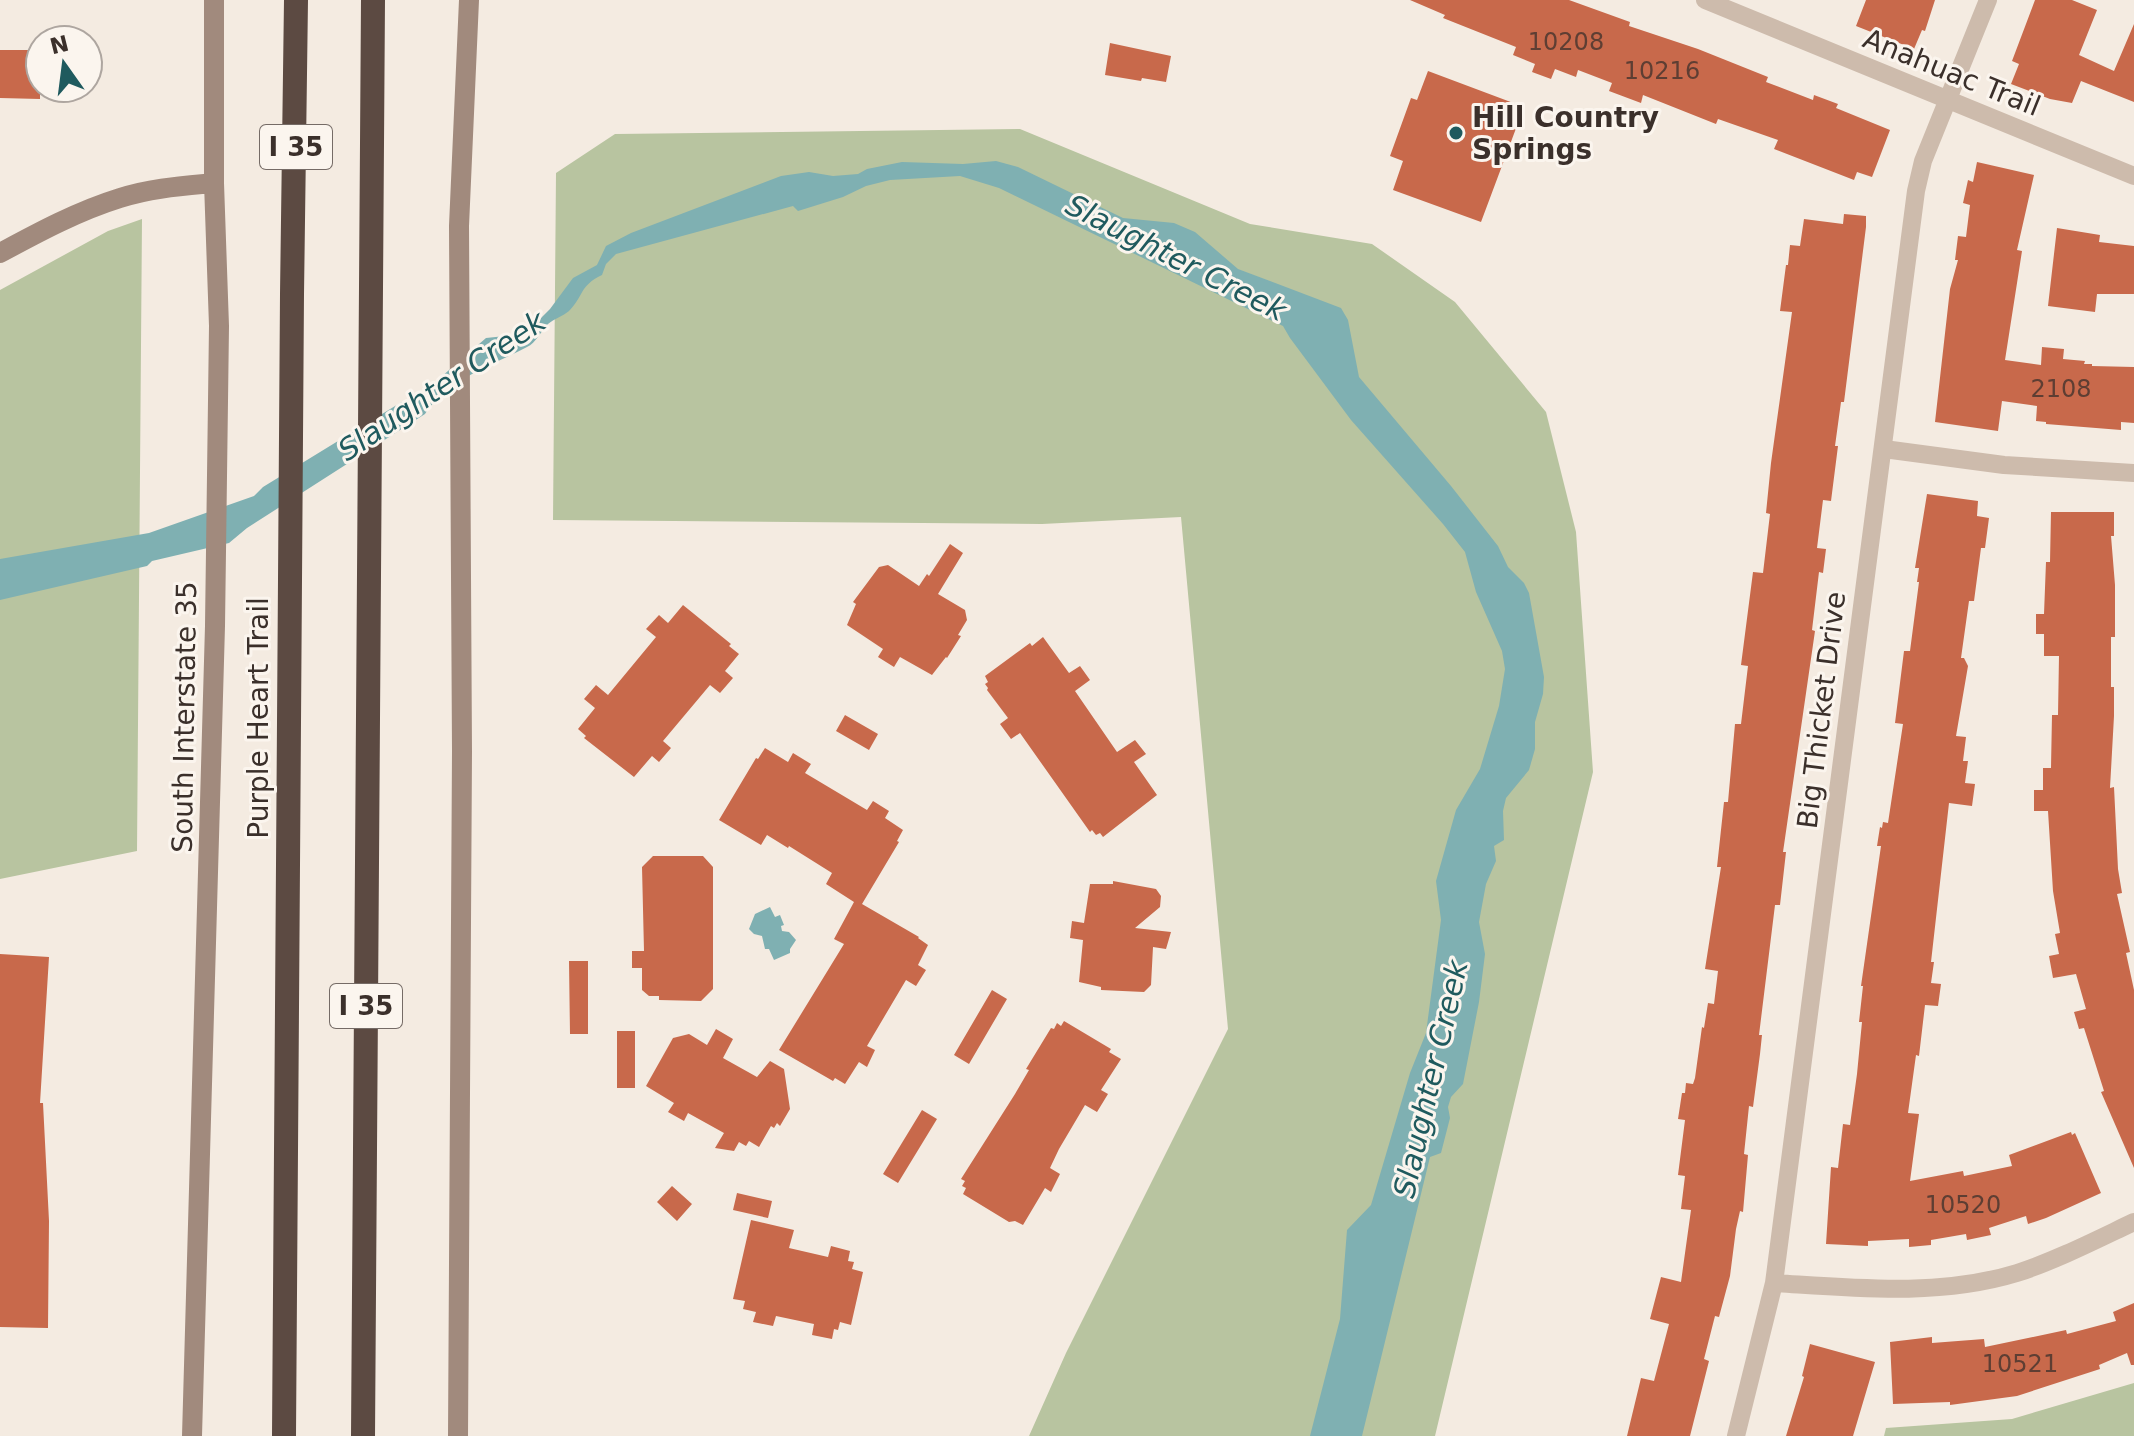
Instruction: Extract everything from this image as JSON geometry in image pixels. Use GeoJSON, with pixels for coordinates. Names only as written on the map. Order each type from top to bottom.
{"type":"FeatureCollection","features":[{"type":"Feature","properties":{"kind":"highway","name":"Purple Heart Trail"},"geometry":{"type":"LineString","coordinates":[[284,1436],[296,0]]}},
{"type":"Feature","properties":{"kind":"highway","name":"I 35"},"geometry":{"type":"LineString","coordinates":[[363,1436],[373,0]]}},
{"type":"Feature","properties":{"kind":"highway"},"geometry":{"type":"LineString","coordinates":[[372,76],[381,0]]}},
{"type":"Feature","properties":{"kind":"main road","name":"South Interstate 35"},"geometry":{"type":"LineString","coordinates":[[192,1436],[215,626],[219,326],[214,183],[214,0]]}},
{"type":"Feature","properties":{"kind":"main road"},"geometry":{"type":"LineString","coordinates":[[458,1436],[462,766],[459,226],[469,0]]}},
{"type":"Feature","properties":{"kind":"main road"},"geometry":{"type":"LineString","coordinates":[[0,253],[65,218],[121,197],[168,187],[214,183]]}},
{"type":"Feature","properties":{"kind":"street","name":"Anahuac Trail"},"geometry":{"type":"LineString","coordinates":[[1705,0],[2134,176]]}},
{"type":"Feature","properties":{"kind":"street","name":"Big Thicket Drive"},"geometry":{"type":"LineString","coordinates":[[1736,1436],[1774,1283],[1916,191],[1923,161],[1988,0]]}},
{"type":"Feature","properties":{"kind":"street"},"geometry":{"type":"LineString","coordinates":[[1884,449],[2004,465],[2134,473]]}},
{"type":"Feature","properties":{"kind":"street"},"geometry":{"type":"LineString","coordinates":[[1774,1283],[1888,1289],[1956,1285],[2014,1274],[2134,1222]]}},
{"type":"Feature","properties":{"kind":"green space"},"geometry":{"type":"Polygon","coordinates":[[[1020,129],[1250,224],[1372,244],[1455,302],[1546,412],[1576,532],[1593,772],[1435,1436],[1029,1436],[1066,1353],[1228,1029],[1181,517],[1042,524],[553,520],[556,173],[615,134],[1020,129]]]}},
{"type":"Feature","properties":{"kind":"green space"},"geometry":{"type":"Polygon","coordinates":[[[142,219],[137,851],[0,879],[0,290],[108,231],[142,219]]]}},
{"type":"Feature","properties":{"kind":"green space"},"geometry":{"type":"Polygon","coordinates":[[[2134,1383],[2134,1436],[1884,1436],[1886,1428],[2012,1419],[2134,1383]]]}},
{"type":"Feature","properties":{"kind":"water","name":"Slaughter Creek"},"geometry":{"type":"Polygon","coordinates":[[[996,161],[1018,167],[1123,218],[1174,223],[1195,232],[1238,269],[1341,308],[1348,320],[1359,377],[1451,486],[1498,546],[1508,567],[1529,593],[1544,677],[1535,722],[1535,749],[1529,770],[1506,798],[1504,840],[1494,846],[1496,861],[1486,884],[1479,922],[1485,954],[1463,1084],[1451,1097],[1448,1107],[1450,1118],[1441,1153],[1430,1157],[1362,1436],[1310,1436],[1340,1319],[1347,1230],[1371,1205],[1410,1073],[1426,1033],[1441,920],[1436,881],[1456,810],[1480,769],[1499,706],[1505,669],[1502,651],[1476,592],[1465,552],[1351,420],[1283,326],[999,188],[960,176],[890,180],[798,211],[793,206],[616,254],[606,264],[602,275],[585,287],[569,311],[548,324],[530,345],[458,382],[445,391],[425,414],[247,528],[229,543],[152,561],[147,566],[0,600],[0,559],[149,533],[254,496],[263,487],[400,403],[418,397],[486,338],[515,335],[531,328],[573,278],[597,265],[606,246],[631,233],[781,176],[809,172],[833,176],[858,174],[867,169],[902,162],[963,164],[996,161]]]}},
{"type":"Feature","properties":{"kind":"water"},"geometry":{"type":"Polygon","coordinates":[[[770,907],[775,917],[780,915],[784,925],[781,926],[782,931],[789,932],[796,940],[790,953],[774,960],[769,949],[765,949],[762,936],[749,929],[755,914],[770,907]]]}},
{"type":"Feature","properties":{"kind":"building"},"geometry":{"type":"Polygon","coordinates":[[[1410,0],[1569,0],[1630,22],[1629,26],[1768,77],[1766,82],[1813,100],[1814,95],[1838,104],[1836,108],[1890,130],[1872,177],[1857,172],[1854,180],[1774,149],[1778,140],[1718,119],[1716,124],[1643,95],[1641,103],[1609,91],[1612,83],[1578,70],[1576,77],[1555,69],[1551,79],[1532,72],[1535,64],[1513,55],[1516,47],[1443,18],[1445,15],[1410,0]]]}},
{"type":"Feature","properties":{"kind":"building"},"geometry":{"type":"Polygon","coordinates":[[[1866,0],[1935,0],[1925,31],[1922,30],[1914,49],[1856,26],[1866,0]]]}},
{"type":"Feature","properties":{"kind":"building"},"geometry":{"type":"Polygon","coordinates":[[[2035,0],[2072,0],[2097,10],[2079,55],[2114,71],[2134,24],[2134,102],[2081,81],[2072,103],[2050,99],[2011,84],[2019,64],[2012,61],[2035,0]]]}},
{"type":"Feature","properties":{"kind":"building"},"geometry":{"type":"Polygon","coordinates":[[[1110,43],[1171,56],[1166,82],[1105,75],[1110,43]]]}},
{"type":"Feature","properties":{"kind":"building"},"geometry":{"type":"Polygon","coordinates":[[[0,50],[24,50],[24,99],[0,98],[0,50]]]}},
{"type":"Feature","properties":{"kind":"building","name":"Hill Country Springs"},"geometry":{"type":"Polygon","coordinates":[[[1428,71],[1524,107],[1481,222],[1393,190],[1403,161],[1390,156],[1411,98],[1417,100],[1428,71]]]}},
{"type":"Feature","properties":{"kind":"building"},"geometry":{"type":"Polygon","coordinates":[[[1977,162],[2034,175],[2017,250],[2022,251],[2005,360],[2041,365],[2042,347],[2064,349],[2063,359],[2085,361],[2084,364],[2092,366],[2134,367],[2134,423],[2121,422],[2121,430],[2046,424],[2036,421],[2037,406],[2002,401],[1998,431],[1935,422],[1950,289],[1958,260],[1955,260],[1958,236],[1966,237],[1970,205],[1963,203],[1968,180],[1973,182],[1977,162]]]}},
{"type":"Feature","properties":{"kind":"building"},"geometry":{"type":"Polygon","coordinates":[[[1844,214],[1866,216],[1866,227],[1844,402],[1841,402],[1835,446],[1838,446],[1831,501],[1823,500],[1817,548],[1826,549],[1823,573],[1819,572],[1812,630],[1815,631],[1783,852],[1786,852],[1780,905],[1775,905],[1753,1107],[1749,1106],[1743,1212],[1740,1211],[1736,1229],[1730,1276],[1704,1359],[1709,1361],[1690,1436],[1627,1436],[1641,1378],[1654,1381],[1669,1324],[1650,1319],[1661,1277],[1681,1282],[1691,1210],[1681,1209],[1685,1176],[1678,1175],[1685,1120],[1678,1119],[1686,1083],[1693,1084],[1695,1078],[1708,1003],[1714,1004],[1718,971],[1705,969],[1721,867],[1717,867],[1724,802],[1728,802],[1735,724],[1741,724],[1748,666],[1741,665],[1753,572],[1763,573],[1770,514],[1766,513],[1771,463],[1792,312],[1780,311],[1786,265],[1790,245],[1800,246],[1804,219],[1843,224],[1844,214]]]}},
{"type":"Feature","properties":{"kind":"building"},"geometry":{"type":"Polygon","coordinates":[[[2057,228],[2100,235],[2099,242],[2134,246],[2134,294],[2097,294],[2095,312],[2048,306],[2057,228]]]}},
{"type":"Feature","properties":{"kind":"building"},"geometry":{"type":"Polygon","coordinates":[[[1927,494],[1978,501],[1977,516],[1989,518],[1985,548],[1981,548],[1974,601],[1969,601],[1961,658],[1968,666],[1956,736],[1966,737],[1963,761],[1968,761],[1965,783],[1975,784],[1972,806],[1949,803],[1931,962],[1934,962],[1931,983],[1941,984],[1938,1006],[1925,1005],[1919,1056],[1916,1055],[1908,1113],[1919,1114],[1910,1181],[1963,1171],[1964,1176],[2012,1166],[2009,1155],[2071,1132],[2072,1135],[2075,1133],[2101,1193],[2046,1218],[2028,1224],[2026,1216],[1989,1228],[1991,1235],[1967,1240],[1966,1234],[1931,1240],[1931,1245],[1909,1247],[1909,1239],[1868,1241],[1868,1246],[1826,1244],[1831,1167],[1838,1168],[1843,1124],[1850,1125],[1857,1074],[1862,1022],[1859,1022],[1861,986],[1881,846],[1877,846],[1880,827],[1883,822],[1888,823],[1903,724],[1895,723],[1904,651],[1910,651],[1919,582],[1919,568],[1915,568],[1927,494]]]}},
{"type":"Feature","properties":{"kind":"building"},"geometry":{"type":"Polygon","coordinates":[[[2051,512],[2114,512],[2114,536],[2111,536],[2115,637],[2111,637],[2111,687],[2114,687],[2114,716],[2110,788],[2114,787],[2122,893],[2117,894],[2130,952],[2126,953],[2134,990],[2134,1168],[2101,1092],[2104,1091],[2084,1028],[2079,1029],[2074,1012],[2086,1009],[2076,974],[2053,978],[2049,956],[2059,954],[2055,934],[2060,933],[2053,891],[2048,811],[2034,811],[2034,790],[2043,790],[2043,768],[2051,768],[2052,715],[2058,715],[2059,656],[2044,656],[2044,634],[2036,634],[2036,614],[2044,614],[2046,562],[2050,562],[2051,512]]]}},
{"type":"Feature","properties":{"kind":"building"},"geometry":{"type":"Polygon","coordinates":[[[950,544],[963,553],[938,594],[965,610],[967,620],[958,635],[961,636],[932,675],[900,657],[894,667],[878,657],[883,649],[847,625],[856,604],[853,602],[879,567],[888,565],[919,586],[950,544]]]}},
{"type":"Feature","properties":{"kind":"building"},"geometry":{"type":"Polygon","coordinates":[[[683,605],[739,654],[725,671],[733,678],[720,693],[710,685],[663,741],[671,748],[659,762],[652,756],[634,777],[584,738],[586,736],[578,729],[595,708],[584,699],[596,685],[608,695],[656,637],[646,629],[659,615],[668,623],[683,605]]]}},
{"type":"Feature","properties":{"kind":"building"},"geometry":{"type":"Polygon","coordinates":[[[1043,637],[1069,673],[1080,666],[1090,680],[1075,691],[1117,752],[1135,740],[1146,754],[1134,762],[1157,795],[1103,837],[1100,833],[1090,832],[1020,733],[1011,739],[1000,724],[1008,718],[985,684],[988,682],[985,676],[1043,637]]]}},
{"type":"Feature","properties":{"kind":"building"},"geometry":{"type":"Polygon","coordinates":[[[845,715],[878,734],[869,750],[836,731],[845,715]]]}},
{"type":"Feature","properties":{"kind":"building"},"geometry":{"type":"Polygon","coordinates":[[[765,748],[788,762],[793,753],[811,764],[805,773],[867,810],[873,801],[889,811],[885,818],[903,830],[862,904],[928,945],[918,965],[926,970],[916,986],[906,980],[867,1046],[875,1050],[867,1067],[859,1062],[845,1084],[835,1078],[833,1081],[779,1050],[844,944],[834,939],[854,902],[826,884],[832,873],[789,846],[767,835],[761,845],[719,820],[765,748]]]}},
{"type":"Feature","properties":{"kind":"building"},"geometry":{"type":"Polygon","coordinates":[[[653,856],[703,856],[713,867],[713,989],[701,1001],[659,1000],[659,996],[649,996],[642,990],[642,968],[632,968],[632,951],[644,951],[642,867],[653,856]]]}},
{"type":"Feature","properties":{"kind":"building"},"geometry":{"type":"Polygon","coordinates":[[[1113,881],[1156,889],[1161,896],[1160,907],[1135,928],[1171,932],[1166,949],[1153,947],[1151,985],[1144,992],[1101,990],[1101,987],[1079,982],[1083,940],[1070,938],[1072,921],[1084,923],[1090,884],[1113,884],[1113,881]]]}},
{"type":"Feature","properties":{"kind":"building"},"geometry":{"type":"Polygon","coordinates":[[[0,954],[49,957],[40,1103],[43,1103],[49,1221],[48,1328],[0,1327],[0,954]]]}},
{"type":"Feature","properties":{"kind":"building"},"geometry":{"type":"Polygon","coordinates":[[[569,961],[588,961],[588,1034],[570,1034],[569,961]]]}},
{"type":"Feature","properties":{"kind":"building"},"geometry":{"type":"Polygon","coordinates":[[[992,990],[1007,999],[969,1064],[954,1055],[992,990]]]}},
{"type":"Feature","properties":{"kind":"building"},"geometry":{"type":"Polygon","coordinates":[[[1064,1021],[1111,1049],[1109,1052],[1121,1059],[1101,1090],[1108,1094],[1097,1112],[1085,1105],[1059,1149],[1050,1168],[1060,1174],[1051,1192],[1045,1188],[1023,1225],[1009,1222],[963,1194],[966,1188],[962,1186],[965,1181],[961,1179],[1015,1094],[1051,1028],[1054,1029],[1057,1023],[1061,1026],[1064,1021]]]}},
{"type":"Feature","properties":{"kind":"building"},"geometry":{"type":"Polygon","coordinates":[[[716,1029],[733,1039],[723,1058],[757,1077],[770,1061],[784,1069],[790,1109],[780,1126],[777,1123],[774,1128],[771,1126],[759,1147],[749,1141],[746,1146],[739,1142],[734,1151],[715,1148],[724,1133],[688,1113],[684,1121],[668,1112],[674,1103],[646,1086],[673,1038],[689,1034],[707,1045],[716,1029]]]}},
{"type":"Feature","properties":{"kind":"building"},"geometry":{"type":"Polygon","coordinates":[[[617,1031],[635,1031],[635,1088],[617,1088],[617,1031]]]}},
{"type":"Feature","properties":{"kind":"building"},"geometry":{"type":"Polygon","coordinates":[[[922,1110],[937,1119],[898,1183],[883,1174],[922,1110]]]}},
{"type":"Feature","properties":{"kind":"building"},"geometry":{"type":"Polygon","coordinates":[[[672,1186],[692,1204],[677,1221],[657,1202],[672,1186]]]}},
{"type":"Feature","properties":{"kind":"building"},"geometry":{"type":"Polygon","coordinates":[[[737,1193],[772,1201],[768,1218],[733,1210],[737,1193]]]}},
{"type":"Feature","properties":{"kind":"building"},"geometry":{"type":"Polygon","coordinates":[[[751,1220],[794,1230],[789,1248],[828,1257],[831,1246],[850,1251],[848,1261],[854,1262],[852,1269],[863,1272],[851,1325],[840,1322],[838,1330],[834,1329],[832,1339],[812,1335],[814,1324],[776,1316],[773,1326],[753,1322],[756,1312],[743,1309],[745,1301],[733,1299],[751,1220]]]}},
{"type":"Feature","properties":{"kind":"building"},"geometry":{"type":"Polygon","coordinates":[[[2134,1303],[2134,1365],[2131,1365],[2127,1353],[2099,1365],[2100,1369],[2017,1396],[1950,1405],[1950,1402],[1893,1404],[1890,1342],[1932,1337],[1932,1343],[1984,1339],[1985,1347],[2066,1330],[2067,1334],[2116,1321],[2113,1312],[2134,1303]]]}},
{"type":"Feature","properties":{"kind":"building"},"geometry":{"type":"Polygon","coordinates":[[[1810,1344],[1875,1362],[1853,1436],[1786,1436],[1804,1377],[1810,1344]]]}},
{"type":"Feature","properties":{"kind":"place","name":"Hill Country Springs"},"geometry":{"type":"Point","coordinates":[1456,133]}}]}
